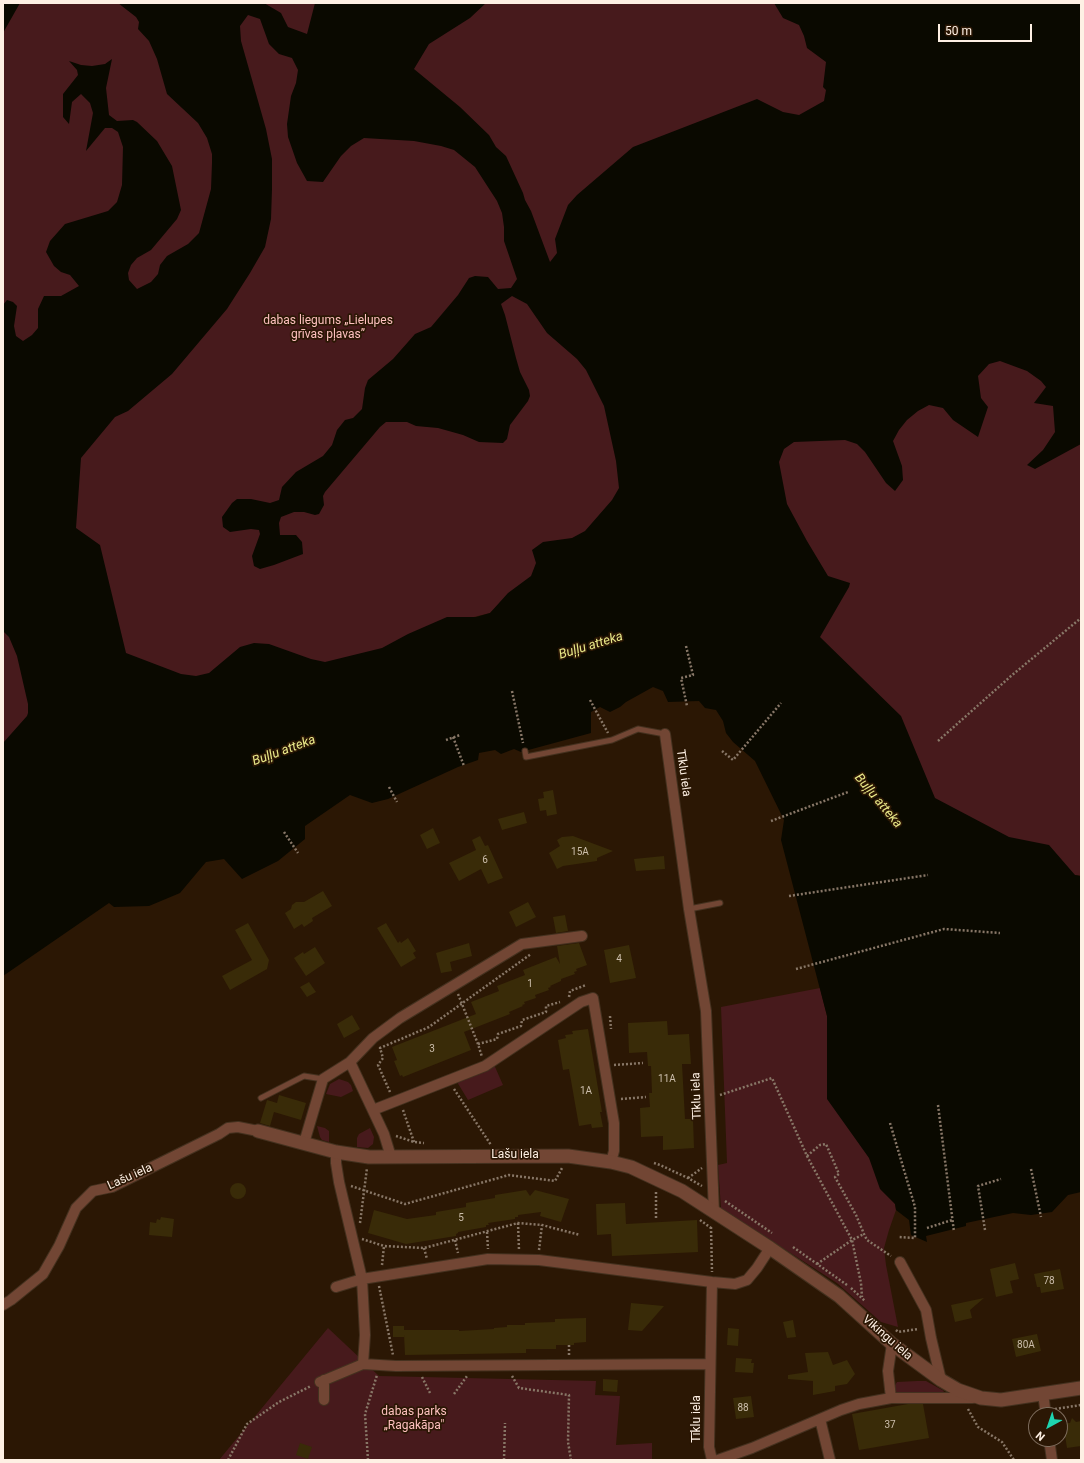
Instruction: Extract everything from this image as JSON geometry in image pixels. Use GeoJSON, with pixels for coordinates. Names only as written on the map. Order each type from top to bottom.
{"type":"FeatureCollection","features":[{"type":"Feature","properties":{"kind":"street","name":"Tīklu iela"},"geometry":{"type":"LineString","coordinates":[[665,734],[689,909],[706,1011],[714,1212]]}},
{"type":"Feature","properties":{"kind":"street"},"geometry":{"type":"LineString","coordinates":[[304,1143],[323,1079],[350,1062],[373,1038],[400,1018],[522,944],[582,936]]}},
{"type":"Feature","properties":{"kind":"street"},"geometry":{"type":"LineString","coordinates":[[373,1110],[449,1082],[485,1066],[581,1002],[593,998],[614,1123],[614,1152],[611,1162]]}},
{"type":"Feature","properties":{"kind":"street"},"geometry":{"type":"LineString","coordinates":[[350,1062],[384,1134],[391,1157]]}},
{"type":"Feature","properties":{"kind":"street","name":"Lašu iela"},"geometry":{"type":"LineString","coordinates":[[3,1304],[11,1300],[43,1274],[59,1246],[76,1208],[93,1191],[112,1187],[220,1134],[228,1128],[238,1127],[258,1131],[336,1152],[369,1157],[391,1157],[494,1148],[611,1162],[644,1172],[682,1191],[714,1212]]}},
{"type":"Feature","properties":{"kind":"street"},"geometry":{"type":"LineString","coordinates":[[336,1152],[336,1163],[362,1280],[365,1335],[363,1364]]}},
{"type":"Feature","properties":{"kind":"street","name":"Vikingu iela"},"geometry":{"type":"LineString","coordinates":[[714,1212],[770,1248],[838,1296],[892,1344],[941,1380],[958,1390],[981,1398],[1001,1400],[1081,1388]]}},
{"type":"Feature","properties":{"kind":"street"},"geometry":{"type":"LineString","coordinates":[[336,1287],[362,1280],[488,1259],[539,1260],[734,1284],[747,1280],[770,1248]]}},
{"type":"Feature","properties":{"kind":"street"},"geometry":{"type":"LineString","coordinates":[[900,1262],[926,1310],[941,1380]]}},
{"type":"Feature","properties":{"kind":"street","name":"Tīklu iela"},"geometry":{"type":"LineString","coordinates":[[712,1282],[709,1447],[712,1460]]}},
{"type":"Feature","properties":{"kind":"street"},"geometry":{"type":"LineString","coordinates":[[891,1398],[888,1371],[892,1344]]}},
{"type":"Feature","properties":{"kind":"street"},"geometry":{"type":"LineString","coordinates":[[324,1400],[322,1381],[363,1364],[417,1366],[710,1364]]}},
{"type":"Feature","properties":{"kind":"street"},"geometry":{"type":"LineString","coordinates":[[1042,1394],[1044,1407]]}},
{"type":"Feature","properties":{"kind":"street"},"geometry":{"type":"LineString","coordinates":[[718,1460],[752,1448],[841,1410],[859,1404],[891,1398],[981,1398]]}},
{"type":"Feature","properties":{"kind":"street"},"geometry":{"type":"LineString","coordinates":[[820,1419],[830,1460]]}},
{"type":"Feature","properties":{"kind":"street"},"geometry":{"type":"LineString","coordinates":[[1050,1447],[1052,1460]]}},
{"type":"Feature","properties":{"kind":"lane"},"geometry":{"type":"LineString","coordinates":[[524,752],[526,757],[612,740],[638,729],[665,734]]}},
{"type":"Feature","properties":{"kind":"lane"},"geometry":{"type":"LineString","coordinates":[[689,909],[720,903]]}},
{"type":"Feature","properties":{"kind":"lane"},"geometry":{"type":"LineString","coordinates":[[261,1098],[304,1076],[323,1079]]}},
{"type":"Feature","properties":{"kind":"path"},"geometry":{"type":"LineString","coordinates":[[938,741],[1011,676],[1081,618]]}},
{"type":"Feature","properties":{"kind":"path"},"geometry":{"type":"LineString","coordinates":[[686,646],[693,675],[681,678],[687,706]]}},
{"type":"Feature","properties":{"kind":"path"},"geometry":{"type":"LineString","coordinates":[[512,691],[524,752]]}},
{"type":"Feature","properties":{"kind":"path"},"geometry":{"type":"LineString","coordinates":[[590,700],[612,740]]}},
{"type":"Feature","properties":{"kind":"path"},"geometry":{"type":"LineString","coordinates":[[722,751],[733,760],[781,703]]}},
{"type":"Feature","properties":{"kind":"path"},"geometry":{"type":"LineString","coordinates":[[446,740],[460,735]]}},
{"type":"Feature","properties":{"kind":"path"},"geometry":{"type":"LineString","coordinates":[[453,737],[464,766]]}},
{"type":"Feature","properties":{"kind":"path"},"geometry":{"type":"LineString","coordinates":[[389,786],[397,802]]}},
{"type":"Feature","properties":{"kind":"path"},"geometry":{"type":"LineString","coordinates":[[771,821],[848,792]]}},
{"type":"Feature","properties":{"kind":"path"},"geometry":{"type":"LineString","coordinates":[[284,832],[298,853]]}},
{"type":"Feature","properties":{"kind":"path"},"geometry":{"type":"LineString","coordinates":[[789,896],[928,875]]}},
{"type":"Feature","properties":{"kind":"path"},"geometry":{"type":"LineString","coordinates":[[796,969],[944,929],[1000,934]]}},
{"type":"Feature","properties":{"kind":"path"},"geometry":{"type":"LineString","coordinates":[[414,1142],[396,1090],[389,1092],[378,1065],[383,1058],[380,1048],[429,1027],[533,952],[531,943]]}},
{"type":"Feature","properties":{"kind":"path"},"geometry":{"type":"LineString","coordinates":[[454,985],[478,1044],[497,1039],[498,1034],[521,1026],[522,1020],[546,1012],[546,1006],[569,999],[570,991],[586,985]]}},
{"type":"Feature","properties":{"kind":"path"},"geometry":{"type":"LineString","coordinates":[[613,1065],[644,1063]]}},
{"type":"Feature","properties":{"kind":"path"},"geometry":{"type":"LineString","coordinates":[[710,1098],[772,1078],[807,1156],[852,1240],[861,1283],[862,1297]]}},
{"type":"Feature","properties":{"kind":"path"},"geometry":{"type":"LineString","coordinates":[[449,1082],[494,1148]]}},
{"type":"Feature","properties":{"kind":"path"},"geometry":{"type":"LineString","coordinates":[[616,1099],[646,1097]]}},
{"type":"Feature","properties":{"kind":"path"},"geometry":{"type":"LineString","coordinates":[[938,1105],[954,1232]]}},
{"type":"Feature","properties":{"kind":"path"},"geometry":{"type":"LineString","coordinates":[[890,1123],[915,1206],[915,1238],[899,1237]]}},
{"type":"Feature","properties":{"kind":"path"},"geometry":{"type":"LineString","coordinates":[[384,1134],[414,1142],[428,1143]]}},
{"type":"Feature","properties":{"kind":"path"},"geometry":{"type":"LineString","coordinates":[[482,1144],[494,1148]]}},
{"type":"Feature","properties":{"kind":"path"},"geometry":{"type":"LineString","coordinates":[[807,1156],[820,1145],[826,1144],[839,1174],[834,1176],[856,1215],[867,1240],[900,1262]]}},
{"type":"Feature","properties":{"kind":"path"},"geometry":{"type":"LineString","coordinates":[[340,1182],[405,1204],[509,1175],[555,1181],[568,1156]]}},
{"type":"Feature","properties":{"kind":"path"},"geometry":{"type":"LineString","coordinates":[[360,1225],[369,1157]]}},
{"type":"Feature","properties":{"kind":"path"},"geometry":{"type":"LineString","coordinates":[[653,1163],[660,1164],[714,1193],[774,1234]]}},
{"type":"Feature","properties":{"kind":"path"},"geometry":{"type":"LineString","coordinates":[[1031,1169],[1041,1217]]}},
{"type":"Feature","properties":{"kind":"path"},"geometry":{"type":"LineString","coordinates":[[986,1230],[978,1186],[1001,1179]]}},
{"type":"Feature","properties":{"kind":"path"},"geometry":{"type":"LineString","coordinates":[[656,1218],[656,1192],[663,1195]]}},
{"type":"Feature","properties":{"kind":"path"},"geometry":{"type":"LineString","coordinates":[[712,1282],[711,1228],[714,1212]]}},
{"type":"Feature","properties":{"kind":"path"},"geometry":{"type":"LineString","coordinates":[[699,1219],[711,1228]]}},
{"type":"Feature","properties":{"kind":"path"},"geometry":{"type":"LineString","coordinates":[[927,1228],[952,1220]]}},
{"type":"Feature","properties":{"kind":"path"},"geometry":{"type":"LineString","coordinates":[[518,1223],[519,1259]]}},
{"type":"Feature","properties":{"kind":"path"},"geometry":{"type":"LineString","coordinates":[[365,1240],[384,1246],[424,1248],[518,1223],[542,1225],[580,1236]]}},
{"type":"Feature","properties":{"kind":"path"},"geometry":{"type":"LineString","coordinates":[[539,1260],[542,1225]]}},
{"type":"Feature","properties":{"kind":"path"},"geometry":{"type":"LineString","coordinates":[[487,1232],[488,1259]]}},
{"type":"Feature","properties":{"kind":"path"},"geometry":{"type":"LineString","coordinates":[[818,1264],[852,1240],[864,1234]]}},
{"type":"Feature","properties":{"kind":"path"},"geometry":{"type":"LineString","coordinates":[[787,1243],[842,1280],[867,1303]]}},
{"type":"Feature","properties":{"kind":"path"},"geometry":{"type":"LineString","coordinates":[[384,1246],[379,1277],[396,1366]]}},
{"type":"Feature","properties":{"kind":"path"},"geometry":{"type":"LineString","coordinates":[[893,1329],[898,1332],[916,1330],[928,1322]]}},
{"type":"Feature","properties":{"kind":"path"},"geometry":{"type":"LineString","coordinates":[[368,1460],[365,1414],[380,1365]]}},
{"type":"Feature","properties":{"kind":"path"},"geometry":{"type":"LineString","coordinates":[[454,1394],[474,1365]]}},
{"type":"Feature","properties":{"kind":"path"},"geometry":{"type":"LineString","coordinates":[[417,1366],[430,1393]]}},
{"type":"Feature","properties":{"kind":"path"},"geometry":{"type":"LineString","coordinates":[[228,1460],[247,1424],[279,1402],[322,1381]]}},
{"type":"Feature","properties":{"kind":"path"},"geometry":{"type":"LineString","coordinates":[[519,1388],[569,1395],[568,1442],[571,1460]]}},
{"type":"Feature","properties":{"kind":"path"},"geometry":{"type":"LineString","coordinates":[[963,1397],[978,1427],[1002,1442],[1014,1460]]}},
{"type":"Feature","properties":{"kind":"path"},"geometry":{"type":"LineString","coordinates":[[1068,1408],[1081,1405]]}},
{"type":"Feature","properties":{"kind":"path"},"geometry":{"type":"LineString","coordinates":[[504,1460],[505,1423]]}},
{"type":"Feature","properties":{"kind":"green space","name":"dabas liegums „Lielupes grīvas pļavas”"},"geometry":{"type":"Polygon","coordinates":[[[3,3],[1081,3],[1081,876],[930,850],[779,576],[497,606],[490,613],[474,617],[3,848],[3,3]]]}},
{"type":"Feature","properties":{"kind":"green space"},"geometry":{"type":"Polygon","coordinates":[[[820,988],[827,1016],[827,1098],[836,1098],[895,1204],[896,1210],[884,1248],[898,1327],[881,1322],[837,1283],[721,1208],[718,1165],[727,1163],[721,1007],[820,988]]]}},
{"type":"Feature","properties":{"kind":"green space"},"geometry":{"type":"Polygon","coordinates":[[[492,1060],[503,1085],[468,1100],[454,1077],[492,1060]]]}},
{"type":"Feature","properties":{"kind":"green space"},"geometry":{"type":"Polygon","coordinates":[[[339,1079],[348,1082],[353,1091],[341,1097],[326,1094],[330,1084],[339,1079]]]}},
{"type":"Feature","properties":{"kind":"green space"},"geometry":{"type":"Polygon","coordinates":[[[317,1126],[325,1128],[329,1131],[329,1142],[322,1140],[317,1126]]]}},
{"type":"Feature","properties":{"kind":"green space"},"geometry":{"type":"Polygon","coordinates":[[[370,1128],[374,1137],[373,1144],[368,1148],[357,1147],[357,1138],[359,1134],[370,1128]]]}},
{"type":"Feature","properties":{"kind":"green space","name":"dabas parks „Ragakāpa\""},"geometry":{"type":"Polygon","coordinates":[[[328,1328],[379,1376],[596,1381],[595,1395],[620,1396],[616,1445],[652,1443],[652,1460],[219,1460],[328,1328]]]}},
{"type":"Feature","properties":{"kind":"green space"},"geometry":{"type":"Polygon","coordinates":[[[926,1381],[944,1391],[942,1394],[899,1394],[893,1389],[897,1382],[926,1381]]]}},
{"type":"Feature","properties":{"kind":"water"},"geometry":{"type":"Polygon","coordinates":[[[3,3],[20,3],[3,33],[3,3]]]}},
{"type":"Feature","properties":{"kind":"water","name":"Buļļu atteka"},"geometry":{"type":"Polygon","coordinates":[[[118,3],[264,3],[281,13],[288,27],[307,34],[315,3],[486,3],[470,18],[429,44],[414,69],[460,107],[489,135],[496,147],[506,156],[531,211],[550,262],[557,253],[555,239],[568,205],[577,195],[633,147],[757,99],[783,112],[799,115],[824,101],[826,90],[823,87],[826,62],[807,48],[799,25],[783,18],[774,3],[1081,3],[1081,444],[1035,469],[1027,465],[1043,450],[1055,432],[1053,406],[1034,403],[1046,387],[1041,381],[1027,371],[1000,361],[989,364],[978,376],[981,398],[988,407],[978,437],[953,420],[943,408],[929,405],[918,411],[907,420],[893,441],[902,466],[903,480],[895,491],[886,483],[865,452],[857,444],[845,440],[794,442],[784,449],[779,462],[787,504],[807,541],[828,576],[850,583],[820,637],[901,716],[935,798],[1009,837],[1049,845],[1075,875],[1081,876],[1081,1192],[1068,1195],[1052,1212],[1031,1215],[1013,1213],[966,1223],[966,1226],[926,1236],[927,1242],[911,1235],[909,1220],[896,1210],[895,1204],[880,1189],[869,1158],[827,1099],[827,1016],[781,840],[784,820],[755,761],[733,742],[726,733],[723,721],[716,710],[705,708],[699,701],[668,702],[663,691],[653,687],[610,712],[600,707],[591,712],[591,733],[521,752],[514,749],[501,754],[495,750],[479,753],[478,760],[458,767],[388,799],[372,803],[350,795],[305,826],[305,839],[278,861],[242,879],[224,859],[206,862],[180,893],[149,906],[114,907],[109,903],[3,976],[3,743],[27,716],[28,704],[17,656],[9,637],[3,631],[3,305],[7,300],[13,302],[17,306],[14,326],[16,336],[23,341],[32,335],[38,328],[38,309],[44,296],[61,296],[79,286],[70,275],[61,272],[54,266],[46,252],[50,241],[65,224],[108,211],[117,202],[122,185],[123,147],[118,132],[112,128],[105,128],[86,151],[93,113],[90,103],[81,94],[72,102],[69,124],[63,117],[63,94],[78,75],[77,70],[69,61],[81,65],[92,66],[105,64],[112,59],[106,88],[109,115],[117,121],[133,120],[137,122],[157,141],[172,166],[181,210],[177,219],[151,250],[137,258],[131,265],[128,273],[129,280],[137,289],[151,282],[158,274],[160,265],[167,256],[188,244],[199,233],[211,189],[212,154],[207,138],[198,123],[167,94],[157,59],[149,41],[138,29],[139,22],[136,17],[118,3]],[[248,15],[240,26],[241,41],[266,129],[272,159],[271,219],[265,247],[227,309],[172,374],[128,411],[115,417],[81,458],[76,528],[100,545],[126,653],[181,674],[196,676],[209,673],[240,647],[254,643],[269,644],[311,659],[325,662],[382,648],[408,634],[447,617],[476,617],[490,613],[508,593],[531,576],[536,563],[532,550],[543,542],[572,538],[585,531],[612,500],[619,488],[616,461],[604,406],[586,370],[577,359],[547,333],[527,304],[512,296],[501,304],[520,372],[529,390],[530,396],[510,425],[507,439],[503,443],[479,442],[463,435],[438,428],[416,426],[407,422],[386,422],[380,427],[325,492],[323,496],[324,505],[319,514],[315,515],[304,512],[294,512],[281,517],[279,523],[280,535],[296,535],[302,542],[303,554],[260,569],[254,566],[252,556],[260,534],[259,530],[251,529],[230,532],[223,527],[222,517],[232,503],[237,499],[251,499],[270,503],[279,500],[282,487],[296,472],[323,456],[332,445],[337,430],[345,420],[353,418],[362,409],[365,388],[368,380],[393,359],[415,334],[431,327],[458,295],[469,278],[475,276],[488,277],[498,289],[511,288],[517,279],[504,241],[502,213],[497,201],[475,167],[454,150],[414,141],[364,138],[351,146],[341,156],[323,182],[307,181],[297,163],[288,137],[287,124],[291,96],[296,83],[298,70],[292,58],[279,54],[269,44],[260,19],[248,15]]]}},
{"type":"Feature","properties":{"kind":"building"},"geometry":{"type":"Polygon","coordinates":[[[553,790],[557,814],[547,816],[546,810],[540,811],[538,799],[544,798],[543,792],[553,790]]]}},
{"type":"Feature","properties":{"kind":"building"},"geometry":{"type":"Polygon","coordinates":[[[524,812],[527,823],[502,830],[498,819],[524,812]]]}},
{"type":"Feature","properties":{"kind":"building"},"geometry":{"type":"Polygon","coordinates":[[[433,828],[440,843],[427,849],[420,835],[433,828]]]}},
{"type":"Feature","properties":{"kind":"building"},"geometry":{"type":"Polygon","coordinates":[[[480,836],[485,846],[488,845],[503,878],[488,884],[481,869],[459,881],[449,863],[476,850],[472,840],[480,836]]]}},
{"type":"Feature","properties":{"kind":"building"},"geometry":{"type":"Polygon","coordinates":[[[573,836],[613,851],[597,858],[597,861],[563,866],[557,869],[549,853],[560,846],[557,840],[562,837],[573,836]]]}},
{"type":"Feature","properties":{"kind":"building"},"geometry":{"type":"Polygon","coordinates":[[[664,856],[665,869],[636,871],[634,859],[664,856]]]}},
{"type":"Feature","properties":{"kind":"building"},"geometry":{"type":"Polygon","coordinates":[[[323,891],[332,906],[312,918],[313,921],[304,927],[302,924],[294,929],[285,913],[291,909],[292,905],[296,902],[304,902],[323,891]]]}},
{"type":"Feature","properties":{"kind":"building"},"geometry":{"type":"Polygon","coordinates":[[[528,902],[536,917],[516,927],[509,912],[528,902]]]}},
{"type":"Feature","properties":{"kind":"building"},"geometry":{"type":"Polygon","coordinates":[[[565,915],[568,931],[556,933],[553,917],[565,915]]]}},
{"type":"Feature","properties":{"kind":"building"},"geometry":{"type":"Polygon","coordinates":[[[248,923],[269,960],[267,969],[230,990],[222,976],[252,960],[235,930],[248,923]]]}},
{"type":"Feature","properties":{"kind":"building"},"geometry":{"type":"Polygon","coordinates":[[[386,923],[398,943],[400,941],[401,943],[408,938],[416,951],[413,953],[416,958],[401,967],[377,928],[386,923]]]}},
{"type":"Feature","properties":{"kind":"building"},"geometry":{"type":"Polygon","coordinates":[[[469,943],[472,956],[450,962],[452,971],[441,973],[436,953],[469,943]]]}},
{"type":"Feature","properties":{"kind":"building"},"geometry":{"type":"Polygon","coordinates":[[[579,943],[587,965],[576,969],[577,971],[574,972],[575,974],[561,979],[561,981],[550,986],[551,987],[548,988],[549,990],[535,995],[536,998],[524,1002],[525,1004],[522,1005],[523,1006],[509,1012],[510,1014],[464,1032],[471,1050],[403,1077],[402,1075],[400,1076],[394,1061],[397,1060],[392,1047],[476,1014],[471,1002],[499,991],[497,986],[525,975],[523,970],[556,957],[560,964],[557,946],[579,943]]]}},
{"type":"Feature","properties":{"kind":"building"},"geometry":{"type":"Polygon","coordinates":[[[629,945],[636,978],[610,983],[604,950],[629,945]]]}},
{"type":"Feature","properties":{"kind":"building"},"geometry":{"type":"Polygon","coordinates":[[[315,947],[325,963],[306,976],[294,958],[315,947]]]}},
{"type":"Feature","properties":{"kind":"building"},"geometry":{"type":"Polygon","coordinates":[[[309,982],[316,992],[307,997],[300,987],[309,982]]]}},
{"type":"Feature","properties":{"kind":"building"},"geometry":{"type":"Polygon","coordinates":[[[352,1015],[360,1029],[344,1038],[337,1024],[352,1015]]]}},
{"type":"Feature","properties":{"kind":"building"},"geometry":{"type":"Polygon","coordinates":[[[667,1021],[668,1035],[689,1034],[691,1064],[682,1064],[685,1119],[693,1119],[694,1148],[663,1150],[663,1136],[641,1137],[640,1108],[650,1107],[649,1093],[652,1093],[651,1066],[648,1066],[647,1052],[629,1053],[628,1023],[667,1021]]]}},
{"type":"Feature","properties":{"kind":"building"},"geometry":{"type":"Polygon","coordinates":[[[588,1029],[602,1112],[600,1112],[603,1127],[592,1128],[591,1124],[579,1126],[569,1069],[563,1070],[558,1040],[566,1038],[565,1035],[573,1034],[572,1031],[588,1029]]]}},
{"type":"Feature","properties":{"kind":"building"},"geometry":{"type":"Polygon","coordinates":[[[279,1095],[306,1103],[301,1120],[274,1112],[270,1126],[260,1123],[267,1100],[277,1103],[279,1095]]]}},
{"type":"Feature","properties":{"kind":"building"},"geometry":{"type":"Polygon","coordinates":[[[238,1183],[245,1188],[246,1191],[241,1198],[238,1199],[231,1194],[230,1191],[235,1184],[238,1183]]]}},
{"type":"Feature","properties":{"kind":"building"},"geometry":{"type":"Polygon","coordinates":[[[526,1190],[530,1196],[535,1190],[569,1199],[561,1222],[540,1216],[541,1212],[518,1215],[515,1219],[488,1223],[489,1225],[486,1225],[486,1227],[458,1232],[456,1236],[406,1244],[368,1233],[374,1210],[407,1219],[436,1215],[436,1212],[466,1207],[466,1203],[495,1198],[495,1195],[526,1190]]]}},
{"type":"Feature","properties":{"kind":"building"},"geometry":{"type":"Polygon","coordinates":[[[625,1203],[626,1224],[697,1220],[698,1252],[612,1256],[611,1234],[597,1235],[596,1204],[625,1203]]]}},
{"type":"Feature","properties":{"kind":"building"},"geometry":{"type":"Polygon","coordinates":[[[161,1217],[174,1219],[172,1237],[149,1235],[150,1222],[156,1223],[157,1219],[160,1220],[161,1217]]]}},
{"type":"Feature","properties":{"kind":"building"},"geometry":{"type":"Polygon","coordinates":[[[1015,1263],[1019,1279],[1010,1281],[1013,1293],[996,1297],[990,1269],[1015,1263]]]}},
{"type":"Feature","properties":{"kind":"building"},"geometry":{"type":"Polygon","coordinates":[[[1060,1269],[1064,1289],[1041,1293],[1040,1287],[1037,1287],[1034,1274],[1060,1269]]]}},
{"type":"Feature","properties":{"kind":"building"},"geometry":{"type":"Polygon","coordinates":[[[984,1298],[970,1310],[972,1318],[955,1322],[951,1305],[984,1298]]]}},
{"type":"Feature","properties":{"kind":"building"},"geometry":{"type":"Polygon","coordinates":[[[631,1303],[664,1306],[642,1331],[628,1330],[631,1303]]]}},
{"type":"Feature","properties":{"kind":"building"},"geometry":{"type":"Polygon","coordinates":[[[586,1318],[586,1342],[574,1343],[574,1345],[556,1345],[556,1349],[526,1349],[526,1353],[405,1355],[404,1334],[404,1337],[393,1337],[393,1326],[404,1326],[404,1330],[459,1331],[494,1329],[507,1327],[507,1325],[525,1325],[525,1323],[555,1322],[555,1319],[586,1318]]]}},
{"type":"Feature","properties":{"kind":"building"},"geometry":{"type":"Polygon","coordinates":[[[793,1320],[796,1337],[787,1338],[783,1322],[793,1320]]]}},
{"type":"Feature","properties":{"kind":"building"},"geometry":{"type":"Polygon","coordinates":[[[728,1328],[739,1329],[738,1346],[727,1345],[728,1328]]]}},
{"type":"Feature","properties":{"kind":"building"},"geometry":{"type":"Polygon","coordinates":[[[1037,1334],[1041,1351],[1016,1357],[1012,1339],[1037,1334]]]}},
{"type":"Feature","properties":{"kind":"building"},"geometry":{"type":"Polygon","coordinates":[[[828,1352],[833,1365],[847,1360],[855,1374],[847,1384],[835,1386],[835,1391],[813,1395],[813,1381],[788,1379],[788,1375],[808,1372],[805,1353],[828,1352]]]}},
{"type":"Feature","properties":{"kind":"building"},"geometry":{"type":"Polygon","coordinates":[[[736,1358],[752,1359],[751,1363],[754,1363],[753,1373],[735,1372],[736,1358]]]}},
{"type":"Feature","properties":{"kind":"building"},"geometry":{"type":"Polygon","coordinates":[[[603,1379],[618,1380],[617,1392],[603,1391],[603,1379]]]}},
{"type":"Feature","properties":{"kind":"building"},"geometry":{"type":"Polygon","coordinates":[[[751,1396],[754,1417],[736,1419],[733,1398],[751,1396]]]}},
{"type":"Feature","properties":{"kind":"building"},"geometry":{"type":"Polygon","coordinates":[[[908,1404],[923,1404],[929,1438],[859,1450],[852,1414],[908,1404]]]}},
{"type":"Feature","properties":{"kind":"building"},"geometry":{"type":"Polygon","coordinates":[[[1072,1418],[1076,1422],[1081,1421],[1081,1446],[1067,1448],[1068,1423],[1070,1423],[1072,1418]]]}},
{"type":"Feature","properties":{"kind":"building"},"geometry":{"type":"Polygon","coordinates":[[[300,1443],[312,1447],[308,1459],[296,1455],[300,1443]]]}}]}
